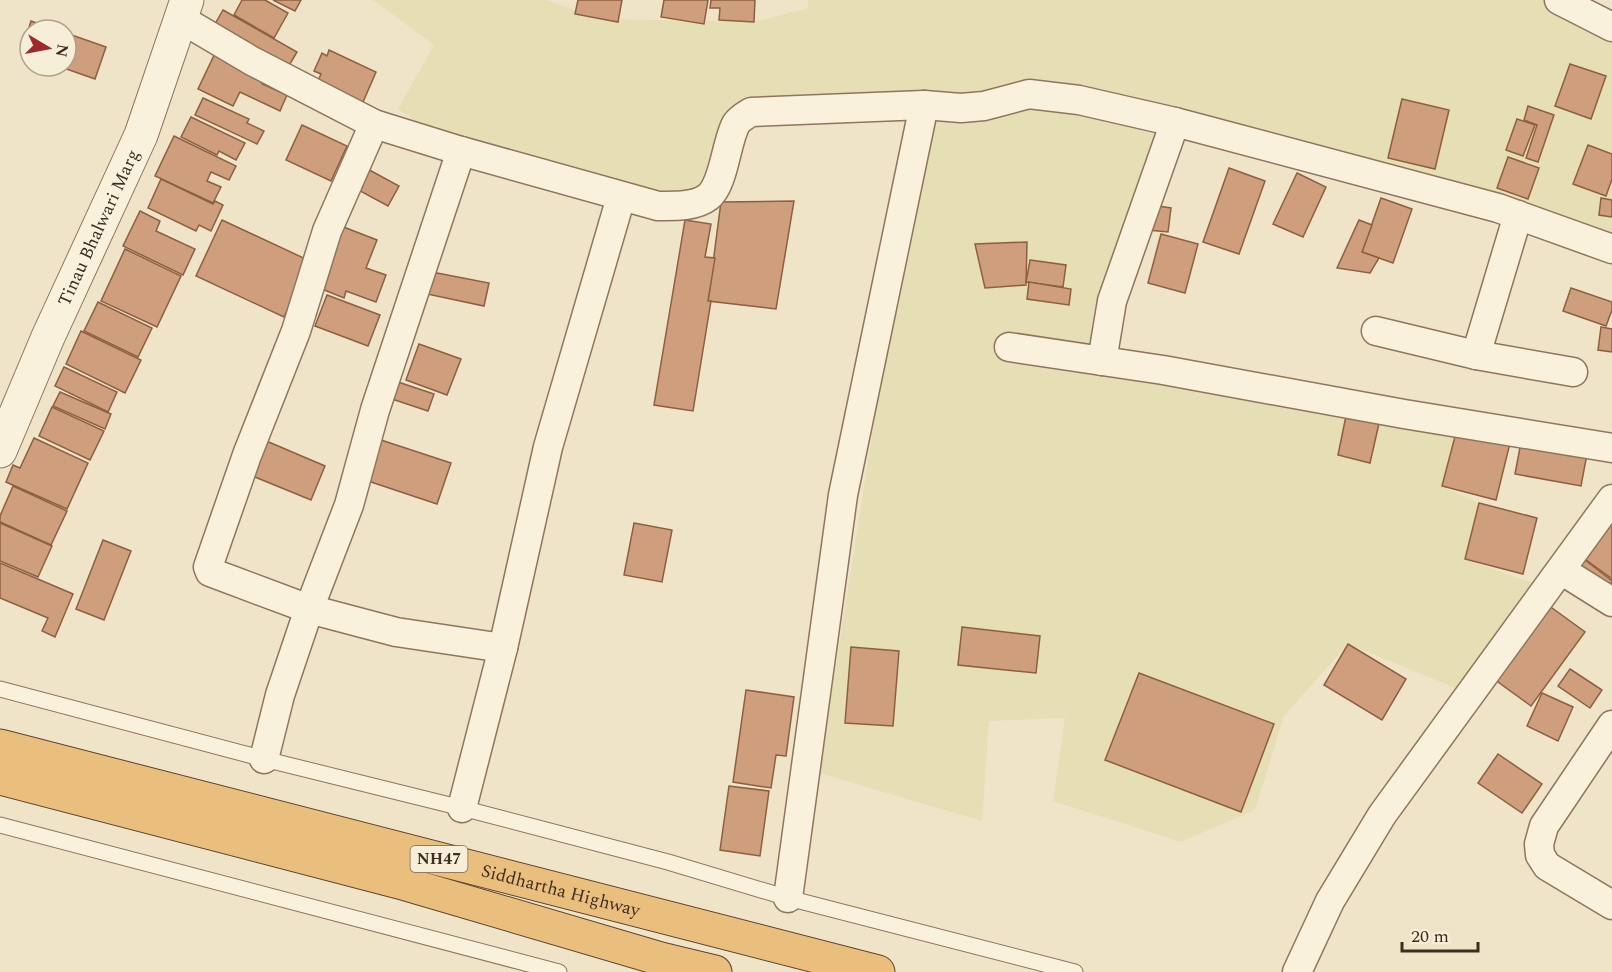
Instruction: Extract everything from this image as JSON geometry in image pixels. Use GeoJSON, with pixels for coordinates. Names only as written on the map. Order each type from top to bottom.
{"type":"FeatureCollection","features":[{"type":"Feature","properties":{"kind":"highway","name":"Siddhartha Highway"},"geometry":{"type":"LineString","coordinates":[[0,746],[878,972]]}},
{"type":"Feature","properties":{"kind":"highway","name":"Siddhartha Highway"},"geometry":{"type":"LineString","coordinates":[[0,778],[399,882],[715,972]]}},
{"type":"Feature","properties":{"kind":"street"},"geometry":{"type":"LineString","coordinates":[[1559,0],[1612,27]]}},
{"type":"Feature","properties":{"kind":"street"},"geometry":{"type":"LineString","coordinates":[[184,9],[252,61],[374,124],[461,151],[658,206],[680,206],[708,198],[714,191],[722,172],[737,121],[751,112],[924,105],[961,108],[984,106],[1029,94],[1079,100],[1175,122],[1498,208],[1612,249]]}},
{"type":"Feature","properties":{"kind":"street","name":"Tinau Bhalwari Marg"},"geometry":{"type":"LineString","coordinates":[[0,451],[48,337],[141,135],[184,9]]}},
{"type":"Feature","properties":{"kind":"street"},"geometry":{"type":"LineString","coordinates":[[788,898],[843,495],[924,105]]}},
{"type":"Feature","properties":{"kind":"street"},"geometry":{"type":"LineString","coordinates":[[1102,361],[1112,301],[1175,122]]}},
{"type":"Feature","properties":{"kind":"street"},"geometry":{"type":"LineString","coordinates":[[374,124],[327,231],[296,331],[247,455],[208,567],[210,573],[309,609],[396,633],[503,648]]}},
{"type":"Feature","properties":{"kind":"street"},"geometry":{"type":"LineString","coordinates":[[264,759],[280,695],[309,609],[349,505],[375,410],[461,151]]}},
{"type":"Feature","properties":{"kind":"street"},"geometry":{"type":"LineString","coordinates":[[462,808],[503,648],[548,447],[621,197]]}},
{"type":"Feature","properties":{"kind":"street"},"geometry":{"type":"LineString","coordinates":[[1476,355],[1518,215]]}},
{"type":"Feature","properties":{"kind":"street"},"geometry":{"type":"LineString","coordinates":[[1376,331],[1476,355],[1573,372]]}},
{"type":"Feature","properties":{"kind":"street"},"geometry":{"type":"LineString","coordinates":[[1009,347],[1162,370],[1404,414],[1612,448]]}},
{"type":"Feature","properties":{"kind":"street"},"geometry":{"type":"LineString","coordinates":[[1297,972],[1330,901],[1382,814],[1612,499]]}},
{"type":"Feature","properties":{"kind":"street"},"geometry":{"type":"LineString","coordinates":[[1561,570],[1612,602]]}},
{"type":"Feature","properties":{"kind":"street"},"geometry":{"type":"LineString","coordinates":[[1612,725],[1544,826],[1539,844],[1540,855],[1547,866],[1612,905]]}},
{"type":"Feature","properties":{"kind":"lane"},"geometry":{"type":"LineString","coordinates":[[0,689],[668,862],[788,898],[1075,972]]}},
{"type":"Feature","properties":{"kind":"lane"},"geometry":{"type":"LineString","coordinates":[[0,825],[559,972]]}},
{"type":"Feature","properties":{"kind":"shaded area"},"geometry":{"type":"Polygon","coordinates":[[[373,0],[546,0],[600,19],[753,22],[808,8],[808,0],[1550,0],[1612,30],[1612,256],[1175,123],[1105,343],[1013,347],[1347,411],[1338,455],[1370,463],[1380,419],[1457,423],[1442,486],[1479,503],[1465,559],[1532,583],[1470,694],[1348,644],[1284,716],[1255,810],[1181,842],[1053,801],[1065,718],[989,721],[982,821],[819,773],[924,105],[984,106],[1158,121],[1029,94],[733,108],[714,191],[658,206],[461,151],[398,109],[434,45],[373,0]]]}},
{"type":"Feature","properties":{"kind":"building"},"geometry":{"type":"Polygon","coordinates":[[[242,0],[265,0],[288,13],[274,38],[234,15],[242,0]]]}},
{"type":"Feature","properties":{"kind":"building"},"geometry":{"type":"Polygon","coordinates":[[[273,0],[301,0],[295,11],[273,0]]]}},
{"type":"Feature","properties":{"kind":"building"},"geometry":{"type":"Polygon","coordinates":[[[578,0],[622,0],[618,22],[575,14],[578,0]]]}},
{"type":"Feature","properties":{"kind":"building"},"geometry":{"type":"Polygon","coordinates":[[[664,0],[708,0],[704,24],[661,17],[664,0]]]}},
{"type":"Feature","properties":{"kind":"building"},"geometry":{"type":"Polygon","coordinates":[[[711,0],[755,0],[754,22],[719,20],[720,8],[710,8],[711,0]]]}},
{"type":"Feature","properties":{"kind":"building"},"geometry":{"type":"Polygon","coordinates":[[[223,10],[297,52],[287,69],[215,24],[223,10]]]}},
{"type":"Feature","properties":{"kind":"building"},"geometry":{"type":"Polygon","coordinates":[[[78,37],[106,47],[95,79],[78,73],[78,37]]]}},
{"type":"Feature","properties":{"kind":"building"},"geometry":{"type":"Polygon","coordinates":[[[218,47],[269,71],[262,84],[287,95],[280,111],[240,92],[233,106],[198,89],[218,47]]]}},
{"type":"Feature","properties":{"kind":"building"},"geometry":{"type":"Polygon","coordinates":[[[329,50],[376,72],[360,109],[315,88],[321,74],[314,71],[322,53],[327,56],[329,50]]]}},
{"type":"Feature","properties":{"kind":"building"},"geometry":{"type":"Polygon","coordinates":[[[1570,64],[1606,76],[1591,119],[1555,106],[1570,64]]]}},
{"type":"Feature","properties":{"kind":"building"},"geometry":{"type":"Polygon","coordinates":[[[203,98],[249,119],[247,123],[264,131],[257,144],[195,115],[203,98]]]}},
{"type":"Feature","properties":{"kind":"building"},"geometry":{"type":"Polygon","coordinates":[[[1402,99],[1449,110],[1435,169],[1388,158],[1402,99]]]}},
{"type":"Feature","properties":{"kind":"building"},"geometry":{"type":"Polygon","coordinates":[[[1528,106],[1554,115],[1538,162],[1526,158],[1537,125],[1524,120],[1528,106]]]}},
{"type":"Feature","properties":{"kind":"building"},"geometry":{"type":"Polygon","coordinates":[[[191,117],[245,143],[236,160],[219,151],[217,155],[181,137],[191,117]]]}},
{"type":"Feature","properties":{"kind":"building"},"geometry":{"type":"Polygon","coordinates":[[[1517,119],[1535,125],[1523,156],[1506,150],[1517,119]]]}},
{"type":"Feature","properties":{"kind":"building"},"geometry":{"type":"Polygon","coordinates":[[[302,125],[347,146],[331,181],[286,160],[302,125]]]}},
{"type":"Feature","properties":{"kind":"building"},"geometry":{"type":"Polygon","coordinates":[[[174,136],[236,166],[229,180],[211,172],[207,181],[221,187],[213,203],[155,176],[174,136]]]}},
{"type":"Feature","properties":{"kind":"building"},"geometry":{"type":"Polygon","coordinates":[[[1588,145],[1612,154],[1612,179],[1606,196],[1573,184],[1588,145]]]}},
{"type":"Feature","properties":{"kind":"building"},"geometry":{"type":"Polygon","coordinates":[[[1508,157],[1539,168],[1528,199],[1497,188],[1508,157]]]}},
{"type":"Feature","properties":{"kind":"building"},"geometry":{"type":"Polygon","coordinates":[[[362,166],[399,186],[388,206],[351,186],[362,166]]]}},
{"type":"Feature","properties":{"kind":"building"},"geometry":{"type":"Polygon","coordinates":[[[1229,168],[1265,181],[1239,254],[1203,242],[1229,168]]]}},
{"type":"Feature","properties":{"kind":"building"},"geometry":{"type":"Polygon","coordinates":[[[1297,173],[1326,187],[1303,237],[1273,224],[1297,173]]]}},
{"type":"Feature","properties":{"kind":"building"},"geometry":{"type":"Polygon","coordinates":[[[161,179],[213,204],[215,201],[223,205],[211,231],[199,225],[196,231],[148,208],[161,179]]]}},
{"type":"Feature","properties":{"kind":"building"},"geometry":{"type":"Polygon","coordinates":[[[1381,198],[1412,209],[1393,263],[1362,252],[1381,198]]]}},
{"type":"Feature","properties":{"kind":"building"},"geometry":{"type":"Polygon","coordinates":[[[1601,198],[1612,200],[1612,217],[1599,215],[1601,198]]]}},
{"type":"Feature","properties":{"kind":"building"},"geometry":{"type":"Polygon","coordinates":[[[794,201],[776,309],[708,301],[721,202],[794,201]]]}},
{"type":"Feature","properties":{"kind":"building"},"geometry":{"type":"Polygon","coordinates":[[[1151,205],[1171,208],[1168,232],[1148,230],[1151,205]]]}},
{"type":"Feature","properties":{"kind":"building"},"geometry":{"type":"Polygon","coordinates":[[[140,211],[160,221],[156,231],[195,249],[183,275],[123,246],[140,211]]]}},
{"type":"Feature","properties":{"kind":"building"},"geometry":{"type":"Polygon","coordinates":[[[222,220],[310,261],[284,317],[196,276],[222,220]]]}},
{"type":"Feature","properties":{"kind":"building"},"geometry":{"type":"Polygon","coordinates":[[[685,220],[711,224],[705,257],[715,258],[708,301],[711,301],[693,411],[654,405],[685,220]]]}},
{"type":"Feature","properties":{"kind":"building"},"geometry":{"type":"Polygon","coordinates":[[[1359,220],[1372,225],[1362,252],[1379,258],[1370,273],[1337,268],[1359,220]]]}},
{"type":"Feature","properties":{"kind":"building"},"geometry":{"type":"Polygon","coordinates":[[[341,226],[377,240],[366,268],[386,275],[376,302],[346,291],[344,298],[317,287],[341,226]]]}},
{"type":"Feature","properties":{"kind":"building"},"geometry":{"type":"Polygon","coordinates":[[[1161,234],[1198,244],[1185,293],[1148,283],[1161,234]]]}},
{"type":"Feature","properties":{"kind":"building"},"geometry":{"type":"Polygon","coordinates":[[[1027,242],[1026,285],[985,288],[975,244],[1027,242]]]}},
{"type":"Feature","properties":{"kind":"building"},"geometry":{"type":"Polygon","coordinates":[[[125,249],[181,276],[157,327],[101,301],[125,249]]]}},
{"type":"Feature","properties":{"kind":"building"},"geometry":{"type":"Polygon","coordinates":[[[1030,260],[1066,265],[1063,287],[1026,282],[1030,260]]]}},
{"type":"Feature","properties":{"kind":"building"},"geometry":{"type":"Polygon","coordinates":[[[432,272],[489,283],[484,306],[427,294],[432,272]]]}},
{"type":"Feature","properties":{"kind":"building"},"geometry":{"type":"Polygon","coordinates":[[[1029,282],[1071,289],[1069,305],[1027,299],[1029,282]]]}},
{"type":"Feature","properties":{"kind":"building"},"geometry":{"type":"Polygon","coordinates":[[[1571,288],[1612,302],[1612,310],[1606,326],[1563,311],[1571,288]]]}},
{"type":"Feature","properties":{"kind":"building"},"geometry":{"type":"Polygon","coordinates":[[[327,295],[380,315],[368,346],[315,326],[327,295]]]}},
{"type":"Feature","properties":{"kind":"building"},"geometry":{"type":"Polygon","coordinates":[[[98,302],[152,328],[138,357],[84,331],[98,302]]]}},
{"type":"Feature","properties":{"kind":"building"},"geometry":{"type":"Polygon","coordinates":[[[1601,327],[1612,329],[1612,352],[1598,350],[1601,327]]]}},
{"type":"Feature","properties":{"kind":"building"},"geometry":{"type":"Polygon","coordinates":[[[81,331],[141,360],[125,393],[66,364],[81,331]]]}},
{"type":"Feature","properties":{"kind":"building"},"geometry":{"type":"Polygon","coordinates":[[[419,344],[461,359],[447,395],[406,380],[419,344]]]}},
{"type":"Feature","properties":{"kind":"building"},"geometry":{"type":"Polygon","coordinates":[[[64,367],[117,392],[108,412],[55,386],[64,367]]]}},
{"type":"Feature","properties":{"kind":"building"},"geometry":{"type":"Polygon","coordinates":[[[398,382],[434,394],[428,411],[392,399],[398,382]]]}},
{"type":"Feature","properties":{"kind":"building"},"geometry":{"type":"Polygon","coordinates":[[[60,392],[111,414],[105,429],[53,406],[60,392]]]}},
{"type":"Feature","properties":{"kind":"building"},"geometry":{"type":"Polygon","coordinates":[[[52,407],[104,431],[90,460],[39,436],[52,407]]]}},
{"type":"Feature","properties":{"kind":"building"},"geometry":{"type":"Polygon","coordinates":[[[1347,411],[1380,419],[1370,463],[1338,455],[1347,411]]]}},
{"type":"Feature","properties":{"kind":"building"},"geometry":{"type":"Polygon","coordinates":[[[1458,425],[1511,439],[1496,500],[1442,486],[1458,425]]]}},
{"type":"Feature","properties":{"kind":"building"},"geometry":{"type":"Polygon","coordinates":[[[34,438],[88,463],[67,509],[6,482],[13,465],[20,468],[34,438]]]}},
{"type":"Feature","properties":{"kind":"building"},"geometry":{"type":"Polygon","coordinates":[[[375,438],[451,463],[437,504],[362,479],[375,438]]]}},
{"type":"Feature","properties":{"kind":"building"},"geometry":{"type":"Polygon","coordinates":[[[264,440],[325,466],[311,500],[250,475],[264,440]]]}},
{"type":"Feature","properties":{"kind":"building"},"geometry":{"type":"Polygon","coordinates":[[[1521,442],[1587,454],[1581,486],[1515,474],[1521,442]]]}},
{"type":"Feature","properties":{"kind":"building"},"geometry":{"type":"Polygon","coordinates":[[[13,486],[67,511],[51,545],[0,522],[0,516],[13,486]]]}},
{"type":"Feature","properties":{"kind":"building"},"geometry":{"type":"Polygon","coordinates":[[[1479,503],[1537,518],[1523,574],[1465,559],[1479,503]]]}},
{"type":"Feature","properties":{"kind":"building"},"geometry":{"type":"Polygon","coordinates":[[[1612,521],[1612,577],[1611,578],[1575,552],[1612,521]]]}},
{"type":"Feature","properties":{"kind":"building"},"geometry":{"type":"Polygon","coordinates":[[[0,523],[52,546],[38,577],[0,561],[0,523]]]}},
{"type":"Feature","properties":{"kind":"building"},"geometry":{"type":"Polygon","coordinates":[[[634,523],[672,530],[662,582],[624,575],[634,523]]]}},
{"type":"Feature","properties":{"kind":"building"},"geometry":{"type":"Polygon","coordinates":[[[103,540],[131,551],[104,620],[76,609],[103,540]]]}},
{"type":"Feature","properties":{"kind":"building"},"geometry":{"type":"Polygon","coordinates":[[[1576,553],[1612,579],[1604,592],[1568,563],[1576,553]]]}},
{"type":"Feature","properties":{"kind":"building"},"geometry":{"type":"Polygon","coordinates":[[[0,563],[73,594],[55,637],[42,631],[48,618],[0,598],[0,563]]]}},
{"type":"Feature","properties":{"kind":"building"},"geometry":{"type":"Polygon","coordinates":[[[1548,605],[1585,632],[1531,706],[1494,679],[1548,605]]]}},
{"type":"Feature","properties":{"kind":"building"},"geometry":{"type":"Polygon","coordinates":[[[962,627],[1040,636],[1036,673],[958,665],[962,627]]]}},
{"type":"Feature","properties":{"kind":"building"},"geometry":{"type":"Polygon","coordinates":[[[1348,644],[1406,679],[1382,720],[1324,685],[1348,644]]]}},
{"type":"Feature","properties":{"kind":"building"},"geometry":{"type":"Polygon","coordinates":[[[851,647],[899,651],[893,726],[845,723],[851,647]]]}},
{"type":"Feature","properties":{"kind":"building"},"geometry":{"type":"Polygon","coordinates":[[[1570,669],[1602,690],[1590,708],[1558,686],[1570,669]]]}},
{"type":"Feature","properties":{"kind":"building"},"geometry":{"type":"Polygon","coordinates":[[[1139,673],[1274,724],[1241,812],[1105,760],[1139,673]]]}},
{"type":"Feature","properties":{"kind":"building"},"geometry":{"type":"Polygon","coordinates":[[[746,690],[794,697],[786,756],[776,755],[771,788],[733,782],[746,690]]]}},
{"type":"Feature","properties":{"kind":"building"},"geometry":{"type":"Polygon","coordinates":[[[1542,693],[1573,707],[1558,741],[1527,726],[1542,693]]]}},
{"type":"Feature","properties":{"kind":"building"},"geometry":{"type":"Polygon","coordinates":[[[1498,754],[1542,784],[1522,813],[1478,783],[1498,754]]]}},
{"type":"Feature","properties":{"kind":"building"},"geometry":{"type":"Polygon","coordinates":[[[729,786],[769,791],[760,856],[720,850],[729,786]]]}}]}
